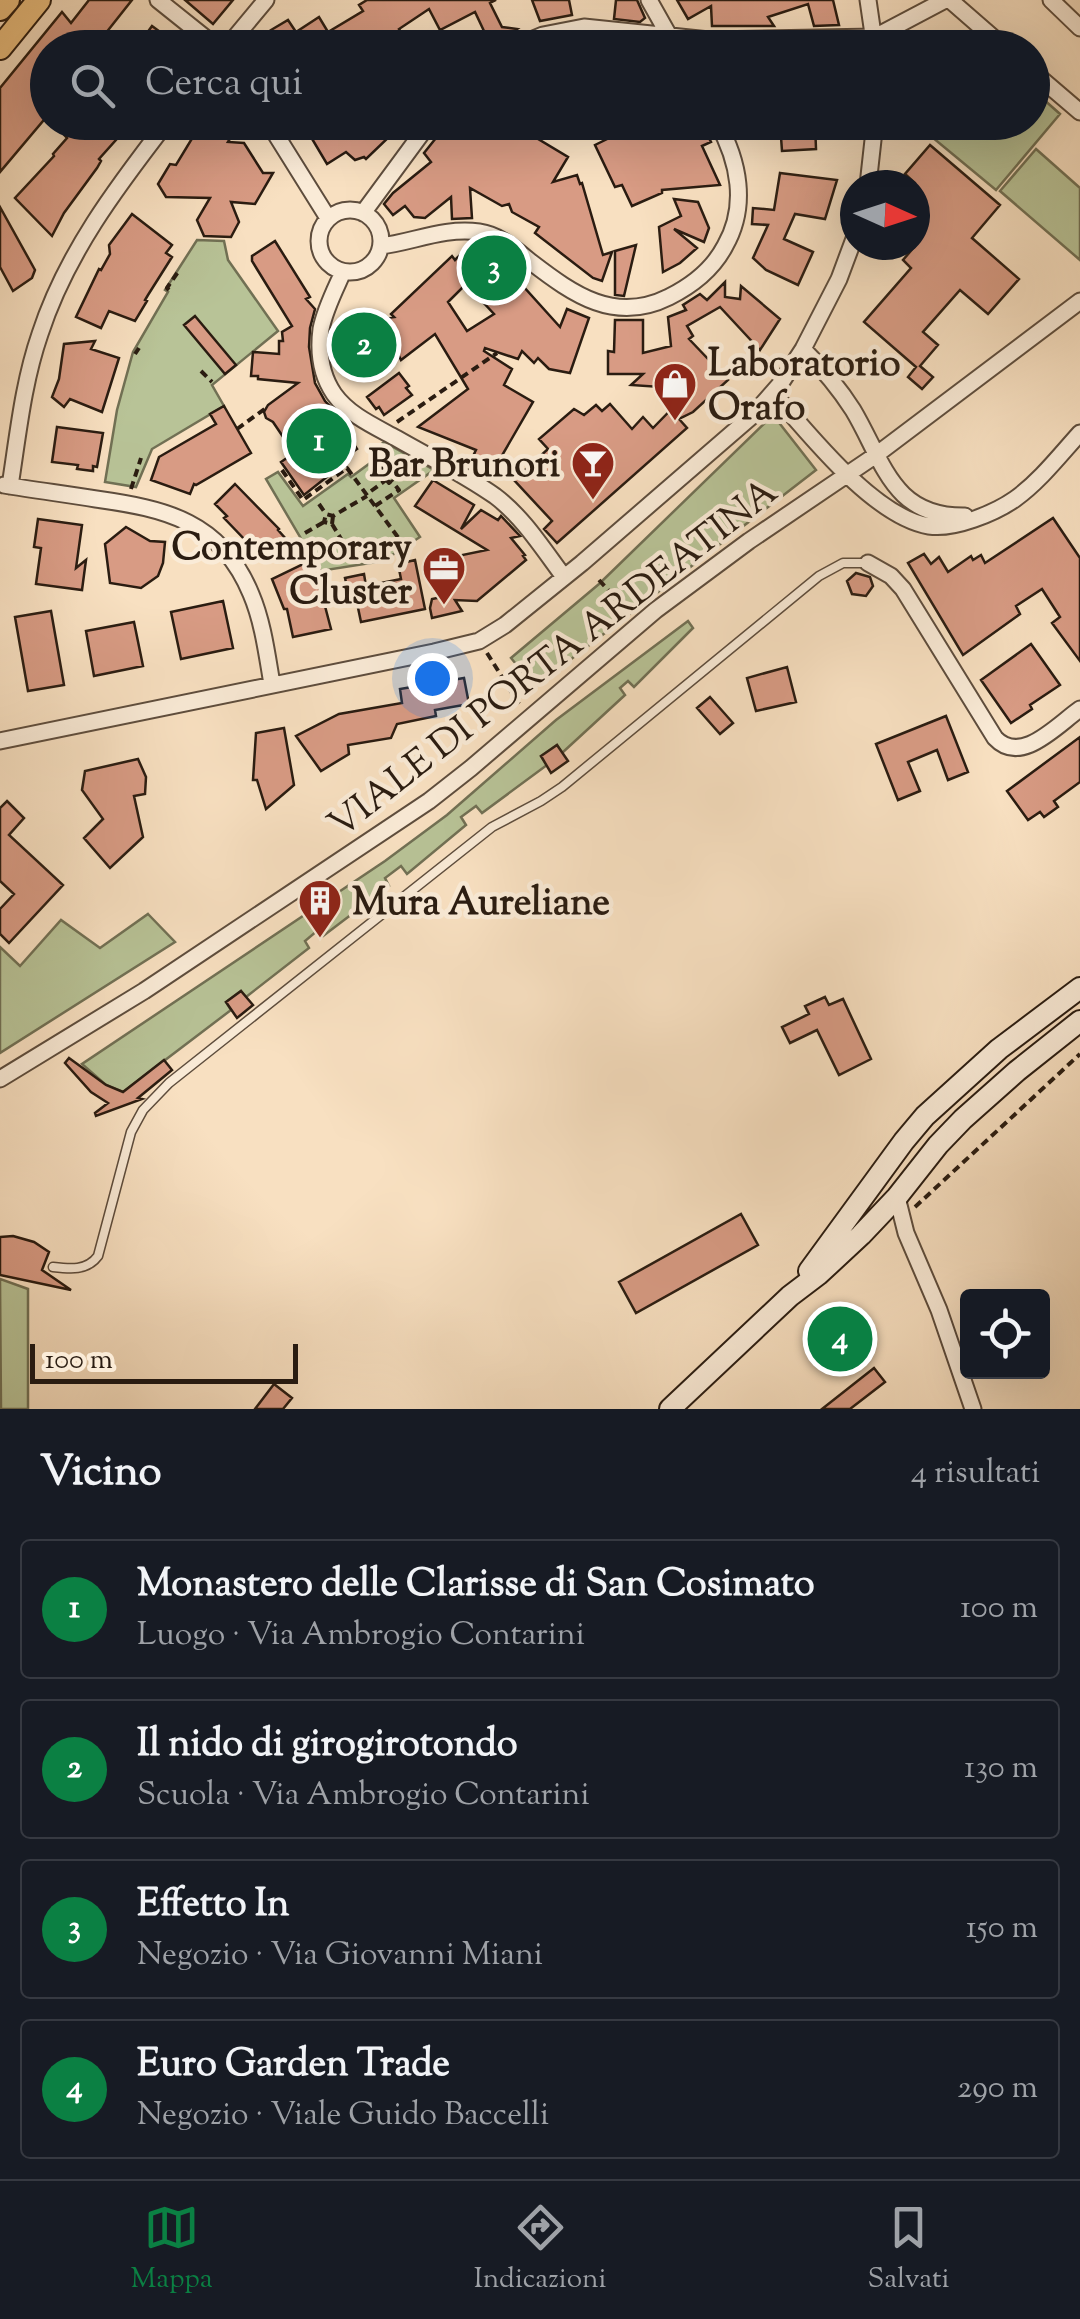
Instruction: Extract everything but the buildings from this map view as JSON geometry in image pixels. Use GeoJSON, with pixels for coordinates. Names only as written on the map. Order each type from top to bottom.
{"type":"FeatureCollection","features":[{"type":"Feature","properties":{"kind":"main road"},"geometry":{"type":"LineString","coordinates":[[0,10],[8,0]]}},
{"type":"Feature","properties":{"kind":"main road"},"geometry":{"type":"LineString","coordinates":[[0,48],[40,0]]}},
{"type":"Feature","properties":{"kind":"street"},"geometry":{"type":"LineString","coordinates":[[158,0],[198,30]]}},
{"type":"Feature","properties":{"kind":"street"},"geometry":{"type":"LineString","coordinates":[[238,30],[266,0]]}},
{"type":"Feature","properties":{"kind":"street"},"geometry":{"type":"LineString","coordinates":[[649,0],[666,30]]}},
{"type":"Feature","properties":{"kind":"street"},"geometry":{"type":"LineString","coordinates":[[868,0],[873,30]]}},
{"type":"Feature","properties":{"kind":"street"},"geometry":{"type":"LineString","coordinates":[[896,30],[948,0],[984,30]]}},
{"type":"Feature","properties":{"kind":"street"},"geometry":{"type":"LineString","coordinates":[[1051,0],[1080,28]]}},
{"type":"Feature","properties":{"kind":"street"},"geometry":{"type":"LineString","coordinates":[[567,30],[603,30]]}},
{"type":"Feature","properties":{"kind":"street"},"geometry":{"type":"LineString","coordinates":[[1050,86],[1080,112]]}},
{"type":"Feature","properties":{"kind":"street"},"geometry":{"type":"LineString","coordinates":[[154,140],[98,216],[58,287],[32,363],[5,485],[158,510],[180,517],[205,534],[234,563],[255,604],[272,684]]}},
{"type":"Feature","properties":{"kind":"street"},"geometry":{"type":"LineString","coordinates":[[279,140],[328,218]]}},
{"type":"Feature","properties":{"kind":"street"},"geometry":{"type":"LineString","coordinates":[[364,213],[417,140]]}},
{"type":"Feature","properties":{"kind":"street"},"geometry":{"type":"LineString","coordinates":[[380,246],[452,232],[479,232],[503,240],[563,285],[600,304],[633,308],[662,301],[710,268],[734,226],[737,174],[726,140]]}},
{"type":"Feature","properties":{"kind":"street"},"geometry":{"type":"LineString","coordinates":[[870,170],[873,140]]}},
{"type":"Feature","properties":{"kind":"street"},"geometry":{"type":"LineString","coordinates":[[345,210],[364,213],[377,226],[378,256],[363,270],[353,273],[334,268],[321,254],[319,235],[328,218],[345,210]]}},
{"type":"Feature","properties":{"kind":"street"},"geometry":{"type":"LineString","coordinates":[[0,741],[479,640],[505,625],[564,577],[743,424],[773,393],[803,349],[846,260]]}},
{"type":"Feature","properties":{"kind":"street"},"geometry":{"type":"LineString","coordinates":[[343,272],[325,314],[320,350],[325,376],[336,397],[355,415],[502,502],[520,519],[564,577]]}},
{"type":"Feature","properties":{"kind":"street","name":"VIALE DI PORTA ARDEATINA"},"geometry":{"type":"LineString","coordinates":[[0,1080],[144,991],[397,824],[463,775],[656,610],[876,455],[1080,301]]}},
{"type":"Feature","properties":{"kind":"street"},"geometry":{"type":"LineString","coordinates":[[803,349],[842,394],[889,480],[904,496],[916,506],[944,516],[980,515]]}},
{"type":"Feature","properties":{"kind":"street"},"geometry":{"type":"LineString","coordinates":[[773,393],[846,474],[902,515],[921,524],[941,527],[1008,504],[1080,433]]}},
{"type":"Feature","properties":{"kind":"street"},"geometry":{"type":"LineString","coordinates":[[868,564],[891,576],[903,589],[1001,745],[1011,749],[1028,746],[1080,709]]}},
{"type":"Feature","properties":{"kind":"street"},"geometry":{"type":"LineString","coordinates":[[790,1296],[925,1116],[999,1049],[1080,988]]}},
{"type":"Feature","properties":{"kind":"street"},"geometry":{"type":"LineString","coordinates":[[670,1409],[790,1296],[842,1253],[897,1197],[963,1119],[1080,1021]]}},
{"type":"Feature","properties":{"kind":"street"},"geometry":{"type":"LineString","coordinates":[[897,1197],[906,1232],[972,1409]]}},
{"type":"Feature","properties":{"kind":"lane"},"geometry":{"type":"LineString","coordinates":[[53,1267],[83,1267],[98,1256],[131,1132],[143,1110],[169,1083],[492,827],[562,787],[819,576],[843,563],[868,564]]}},
{"type":"Feature","properties":{"kind":"path"},"geometry":{"type":"LineString","coordinates":[[169,290],[180,269]]}},
{"type":"Feature","properties":{"kind":"path"},"geometry":{"type":"LineString","coordinates":[[391,426],[497,353]]}},
{"type":"Feature","properties":{"kind":"path"},"geometry":{"type":"LineString","coordinates":[[202,371],[212,382]]}},
{"type":"Feature","properties":{"kind":"path"},"geometry":{"type":"LineString","coordinates":[[237,430],[266,408]]}},
{"type":"Feature","properties":{"kind":"path"},"geometry":{"type":"LineString","coordinates":[[126,503],[141,458]]}},
{"type":"Feature","properties":{"kind":"path"},"geometry":{"type":"LineString","coordinates":[[375,506],[399,490],[380,464]]}},
{"type":"Feature","properties":{"kind":"path"},"geometry":{"type":"LineString","coordinates":[[282,470],[303,500],[347,468],[400,540]]}},
{"type":"Feature","properties":{"kind":"path"},"geometry":{"type":"LineString","coordinates":[[332,524],[334,516],[401,469]]}},
{"type":"Feature","properties":{"kind":"path"},"geometry":{"type":"LineString","coordinates":[[319,504],[326,514],[334,516]]}},
{"type":"Feature","properties":{"kind":"path"},"geometry":{"type":"LineString","coordinates":[[324,522],[326,514]]}},
{"type":"Feature","properties":{"kind":"path"},"geometry":{"type":"LineString","coordinates":[[306,532],[324,522],[332,524],[352,557]]}},
{"type":"Feature","properties":{"kind":"path"},"geometry":{"type":"LineString","coordinates":[[598,580],[630,614]]}},
{"type":"Feature","properties":{"kind":"path"},"geometry":{"type":"LineString","coordinates":[[479,640],[529,718]]}},
{"type":"Feature","properties":{"kind":"path"},"geometry":{"type":"LineString","coordinates":[[906,1232],[910,1212],[1080,1054]]}},
{"type":"Feature","properties":{"kind":"green space"},"geometry":{"type":"Polygon","coordinates":[[[1050,105],[1060,114],[1050,126],[1050,105]]]}},
{"type":"Feature","properties":{"kind":"green space"},"geometry":{"type":"Polygon","coordinates":[[[936,140],[1038,140],[996,190],[936,140]]]}},
{"type":"Feature","properties":{"kind":"green space"},"geometry":{"type":"Polygon","coordinates":[[[1036,149],[1080,188],[1080,260],[1000,191],[1036,149]]]}},
{"type":"Feature","properties":{"kind":"green space"},"geometry":{"type":"Polygon","coordinates":[[[197,240],[224,241],[228,260],[278,331],[212,385],[224,406],[152,449],[136,487],[105,482],[117,410],[133,352],[197,240]]]}},
{"type":"Feature","properties":{"kind":"green space"},"geometry":{"type":"Polygon","coordinates":[[[773,415],[816,470],[535,687],[511,658],[599,584],[773,415]]]}},
{"type":"Feature","properties":{"kind":"green space"},"geometry":{"type":"Polygon","coordinates":[[[384,442],[434,470],[394,498],[420,537],[383,561],[320,571],[266,479],[278,472],[303,506],[377,458],[372,452],[384,442]]]}},
{"type":"Feature","properties":{"kind":"green space"},"geometry":{"type":"Polygon","coordinates":[[[688,621],[693,628],[634,687],[628,681],[620,688],[625,695],[562,753],[557,745],[541,756],[547,765],[482,813],[476,806],[461,817],[466,825],[407,874],[401,866],[385,878],[389,886],[323,936],[318,930],[305,941],[309,948],[246,997],[241,991],[226,1002],[231,1010],[123,1092],[106,1085],[82,1064],[385,861],[447,815],[556,720],[688,621]]]}},
{"type":"Feature","properties":{"kind":"green space"},"geometry":{"type":"Polygon","coordinates":[[[148,914],[175,942],[0,1053],[0,947],[20,966],[61,920],[100,948],[148,914]]]}},
{"type":"Feature","properties":{"kind":"green space"},"geometry":{"type":"Polygon","coordinates":[[[0,1279],[28,1289],[28,1409],[1,1409],[0,1279]]]}},
{"type":"Feature","properties":{"kind":"place","name":"Effetto In"},"geometry":{"type":"Point","coordinates":[494,268]}},
{"type":"Feature","properties":{"kind":"place","name":"Il nido di girogirotondo"},"geometry":{"type":"Point","coordinates":[364,345]}},
{"type":"Feature","properties":{"kind":"place","name":"Laboratorio Orafo"},"geometry":{"type":"Point","coordinates":[675,422]}},
{"type":"Feature","properties":{"kind":"place","name":"Monastero delle Clarisse di San Cosimato"},"geometry":{"type":"Point","coordinates":[319,441]}},
{"type":"Feature","properties":{"kind":"place","name":"Bar Brunori"},"geometry":{"type":"Point","coordinates":[593,501]}},
{"type":"Feature","properties":{"kind":"place","name":"Contemporary Cluster"},"geometry":{"type":"Point","coordinates":[444,606]}},
{"type":"Feature","properties":{"kind":"place","name":"Mura Aureliane"},"geometry":{"type":"Point","coordinates":[320,939]}},
{"type":"Feature","properties":{"kind":"place","name":"Euro Garden Trade"},"geometry":{"type":"Point","coordinates":[840,1339]}}]}
